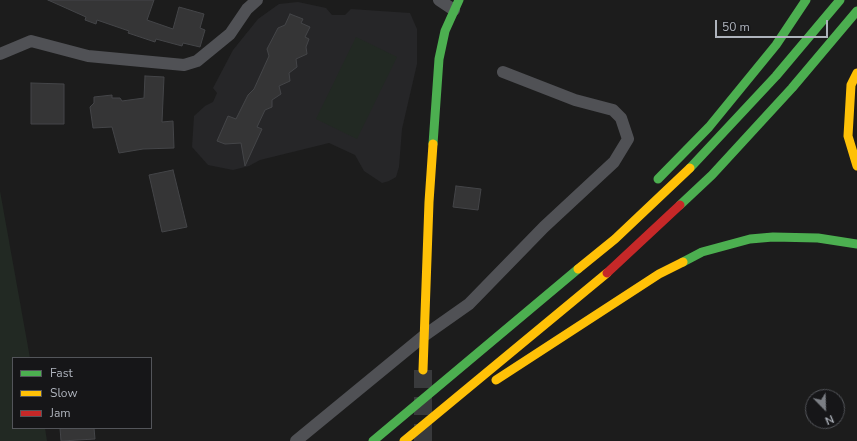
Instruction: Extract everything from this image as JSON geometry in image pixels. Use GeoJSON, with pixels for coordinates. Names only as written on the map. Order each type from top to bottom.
{"type":"FeatureCollection","features":[{"type":"Feature","properties":{"kind":"main road"},"geometry":{"type":"LineString","coordinates":[[649,188],[709,127],[776,45],[806,0]]}},
{"type":"Feature","properties":{"kind":"main road"},"geometry":{"type":"LineString","coordinates":[[373,441],[615,239],[695,164],[776,76],[840,0]]}},
{"type":"Feature","properties":{"kind":"main road"},"geometry":{"type":"LineString","coordinates":[[423,370],[429,202],[439,59],[445,31],[457,5]]}},
{"type":"Feature","properties":{"kind":"main road"},"geometry":{"type":"LineString","coordinates":[[406,439],[605,275],[712,175],[792,88],[857,11]]}},
{"type":"Feature","properties":{"kind":"main road"},"geometry":{"type":"LineString","coordinates":[[857,73],[851,85],[848,136],[857,166]]}},
{"type":"Feature","properties":{"kind":"main road"},"geometry":{"type":"LineString","coordinates":[[406,439],[659,274],[702,252],[750,239],[773,237],[818,238],[857,244]]}},
{"type":"Feature","properties":{"kind":"main road"},"geometry":{"type":"LineString","coordinates":[[469,361],[582,254]]}},
{"type":"Feature","properties":{"kind":"street"},"geometry":{"type":"LineString","coordinates":[[439,0],[457,5]]}},
{"type":"Feature","properties":{"kind":"street"},"geometry":{"type":"LineString","coordinates":[[0,54],[31,41],[88,56],[184,65],[197,62],[230,34],[251,1]]}},
{"type":"Feature","properties":{"kind":"street"},"geometry":{"type":"LineString","coordinates":[[296,441],[425,335],[469,304],[544,227],[614,162],[628,139],[621,118],[613,110],[575,100],[503,72]]}},
{"type":"Feature","properties":{"kind":"shaded area"},"geometry":{"type":"Polygon","coordinates":[[[298,2],[326,8],[332,15],[345,15],[351,9],[410,13],[417,29],[417,64],[402,129],[399,167],[396,177],[389,181],[382,183],[364,171],[355,155],[329,143],[260,160],[249,166],[233,170],[208,165],[192,147],[194,116],[205,106],[213,102],[217,93],[213,88],[233,50],[258,19],[279,4],[298,2]]]}},
{"type":"Feature","properties":{"kind":"shaded area"},"geometry":{"type":"Polygon","coordinates":[[[356,37],[397,57],[357,139],[316,119],[356,37]]]}},
{"type":"Feature","properties":{"kind":"shaded area"},"geometry":{"type":"Polygon","coordinates":[[[0,191],[30,357],[12,357],[12,429],[45,429],[47,441],[0,441],[0,191]]]}},
{"type":"Feature","properties":{"kind":"building"},"geometry":{"type":"Polygon","coordinates":[[[48,0],[154,0],[147,20],[173,29],[179,7],[204,14],[200,28],[205,30],[200,47],[183,43],[182,46],[156,39],[155,42],[97,20],[96,24],[85,20],[86,17],[48,0]]]}},
{"type":"Feature","properties":{"kind":"building"},"geometry":{"type":"Polygon","coordinates":[[[290,14],[303,19],[301,23],[310,27],[305,37],[309,39],[306,47],[307,54],[296,59],[297,67],[289,73],[290,81],[279,86],[281,94],[272,100],[272,107],[265,110],[257,127],[262,129],[245,166],[241,143],[225,144],[217,141],[228,116],[236,119],[248,95],[254,89],[269,56],[267,49],[278,28],[285,25],[290,14]]]}},
{"type":"Feature","properties":{"kind":"building"},"geometry":{"type":"Polygon","coordinates":[[[145,76],[164,77],[162,122],[173,121],[174,148],[143,149],[119,153],[112,127],[93,128],[90,107],[94,103],[94,97],[112,95],[112,98],[120,98],[122,101],[144,98],[145,76]]]}},
{"type":"Feature","properties":{"kind":"building"},"geometry":{"type":"Polygon","coordinates":[[[31,83],[64,84],[64,124],[31,124],[31,83]]]}},
{"type":"Feature","properties":{"kind":"building"},"geometry":{"type":"Polygon","coordinates":[[[173,170],[187,227],[162,232],[149,175],[173,170]]]}},
{"type":"Feature","properties":{"kind":"building"},"geometry":{"type":"Polygon","coordinates":[[[456,186],[481,189],[478,210],[453,207],[456,186]]]}},
{"type":"Feature","properties":{"kind":"building"},"geometry":{"type":"Polygon","coordinates":[[[60,429],[94,429],[95,439],[61,441],[60,429]]]}},
{"type":"Feature","properties":{"kind":"tunnel"},"geometry":{"type":"LineString","coordinates":[[423,370],[423,441]]}},
{"type":"Feature","properties":{"kind":"traffic: fast"},"geometry":{"type":"LineString","coordinates":[[433,144],[439,59],[445,31],[459,0]]}},
{"type":"Feature","properties":{"kind":"traffic: fast"},"geometry":{"type":"LineString","coordinates":[[658,179],[709,127],[776,45],[806,0]]}},
{"type":"Feature","properties":{"kind":"traffic: fast"},"geometry":{"type":"LineString","coordinates":[[690,168],[776,76],[840,0]]}},
{"type":"Feature","properties":{"kind":"traffic: fast"},"geometry":{"type":"LineString","coordinates":[[680,205],[712,175],[792,88],[857,11]]}},
{"type":"Feature","properties":{"kind":"traffic: fast"},"geometry":{"type":"LineString","coordinates":[[683,262],[702,252],[750,239],[773,237],[818,238],[857,244]]}},
{"type":"Feature","properties":{"kind":"traffic: fast"},"geometry":{"type":"LineString","coordinates":[[373,441],[578,269]]}},
{"type":"Feature","properties":{"kind":"traffic: slow"},"geometry":{"type":"LineString","coordinates":[[857,73],[851,85],[848,136],[857,166]]}},
{"type":"Feature","properties":{"kind":"traffic: slow"},"geometry":{"type":"LineString","coordinates":[[423,370],[429,202],[433,144]]}},
{"type":"Feature","properties":{"kind":"traffic: slow"},"geometry":{"type":"LineString","coordinates":[[578,269],[615,239],[690,168]]}},
{"type":"Feature","properties":{"kind":"traffic: slow"},"geometry":{"type":"LineString","coordinates":[[496,380],[659,274],[683,262]]}},
{"type":"Feature","properties":{"kind":"traffic: slow"},"geometry":{"type":"LineString","coordinates":[[404,441],[607,273]]}},
{"type":"Feature","properties":{"kind":"traffic: jam"},"geometry":{"type":"LineString","coordinates":[[607,273],[680,205]]}}]}
